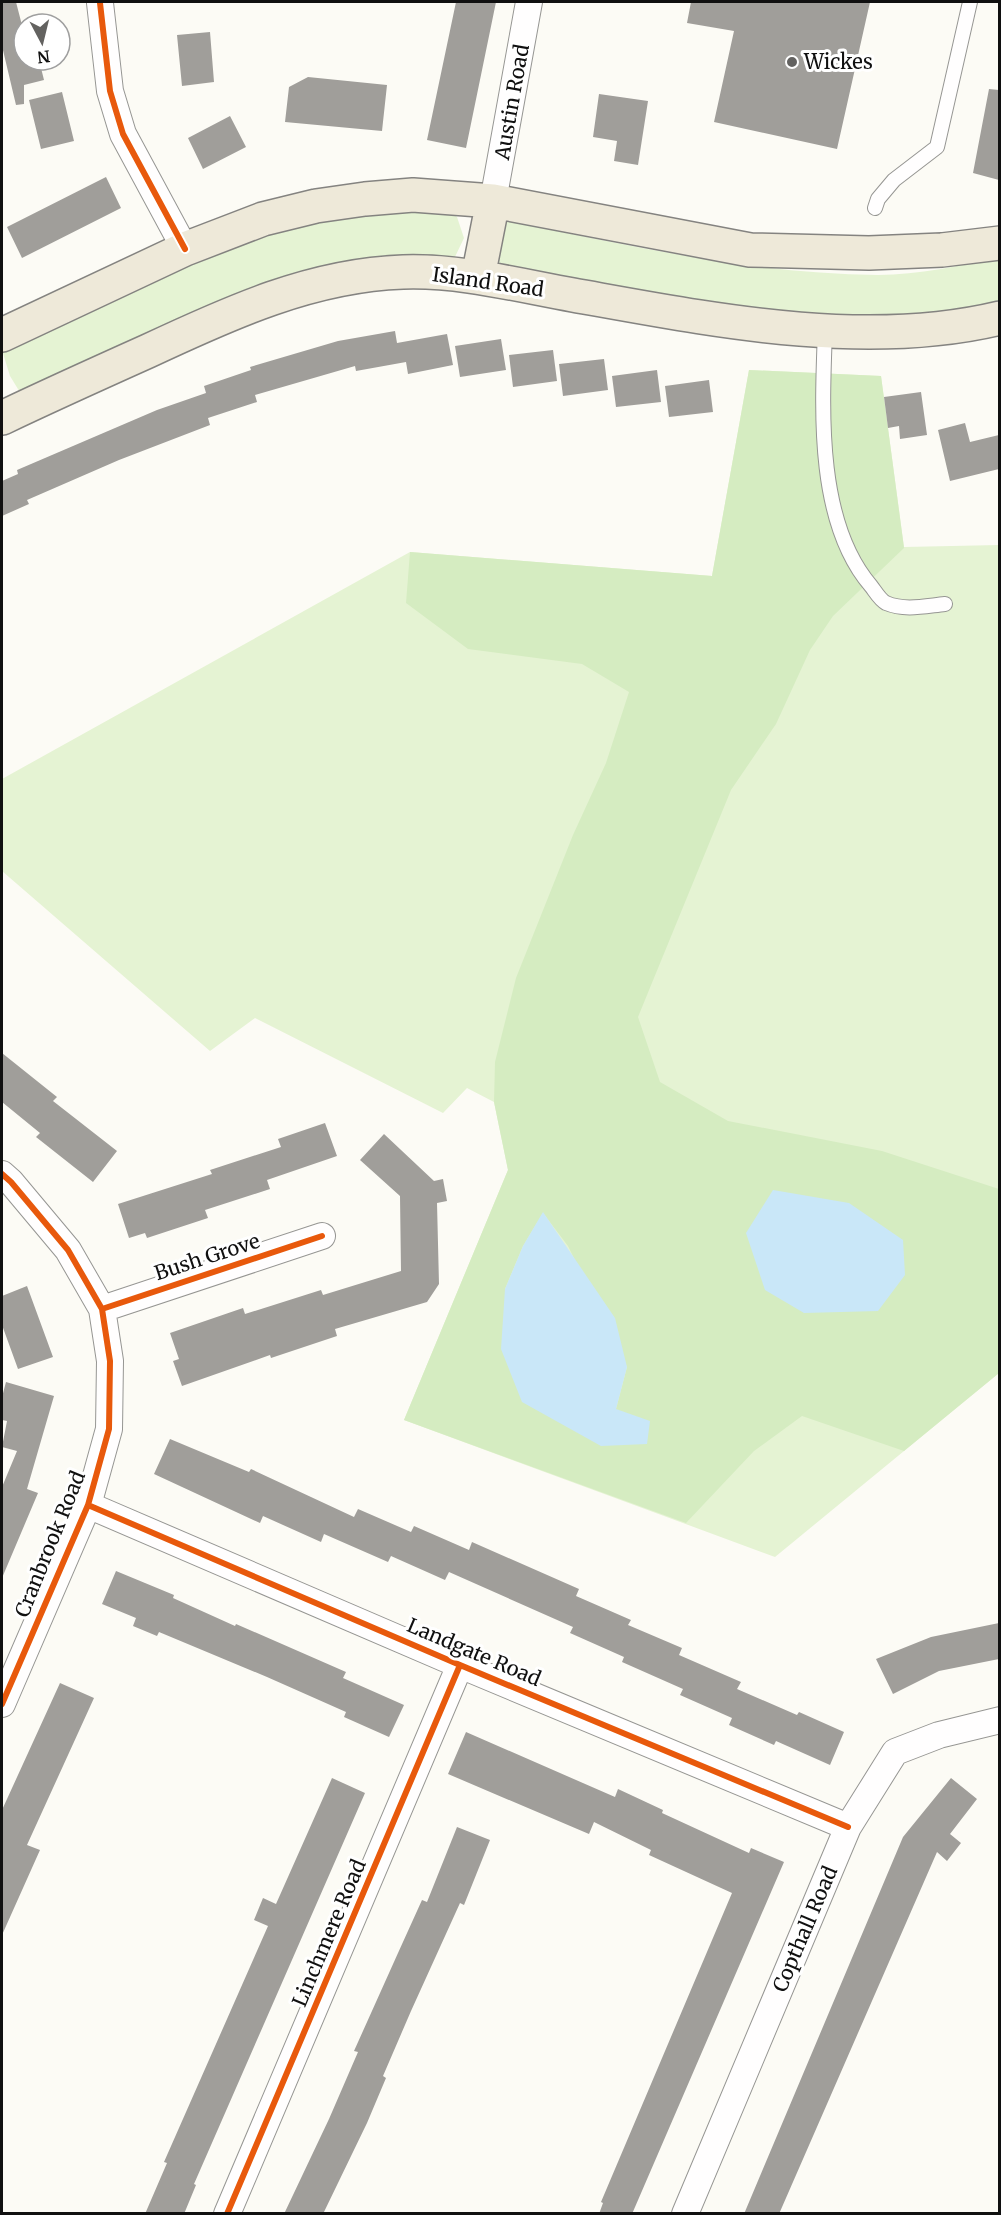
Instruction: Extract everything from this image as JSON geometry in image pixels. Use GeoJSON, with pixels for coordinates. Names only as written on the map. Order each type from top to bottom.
{"type":"FeatureCollection","features":[{"type":"Feature","properties":{"kind":"main road"},"geometry":{"type":"LineString","coordinates":[[2,335],[185,249],[263,219],[326,205],[412,195],[493,201],[750,250],[869,253],[942,250],[999,243]]}},
{"type":"Feature","properties":{"kind":"main road"},"geometry":{"type":"LineString","coordinates":[[478,278],[493,201]]}},
{"type":"Feature","properties":{"kind":"main road","name":"Island Road"},"geometry":{"type":"LineString","coordinates":[[2,417],[188,332],[264,301],[326,281],[366,274],[406,272],[478,278],[746,324],[825,331],[912,330],[999,318]]}},
{"type":"Feature","properties":{"kind":"street","name":"Austin Road"},"geometry":{"type":"LineString","coordinates":[[493,201],[529,2]]}},
{"type":"Feature","properties":{"kind":"street"},"geometry":{"type":"LineString","coordinates":[[100,3],[110,91],[123,134],[185,249]]}},
{"type":"Feature","properties":{"kind":"street","name":"Cranbrook Road"},"geometry":{"type":"LineString","coordinates":[[2,1174],[68,1250],[102,1309],[110,1360],[108,1429],[88,1505],[2,1704]]}},
{"type":"Feature","properties":{"kind":"street","name":"Bush Grove"},"geometry":{"type":"LineString","coordinates":[[102,1309],[322,1236]]}},
{"type":"Feature","properties":{"kind":"street","name":"Landgate Road"},"geometry":{"type":"LineString","coordinates":[[88,1505],[460,1665],[848,1827]]}},
{"type":"Feature","properties":{"kind":"street","name":"Linchmere Road"},"geometry":{"type":"LineString","coordinates":[[228,2214],[460,1665]]}},
{"type":"Feature","properties":{"kind":"street","name":"Copthall Road"},"geometry":{"type":"LineString","coordinates":[[685,2214],[848,1827],[895,1752],[939,1735],[999,1720]]}},
{"type":"Feature","properties":{"kind":"lane"},"geometry":{"type":"LineString","coordinates":[[875,208],[878,199],[894,180],[937,147],[970,2]]}},
{"type":"Feature","properties":{"kind":"lane"},"geometry":{"type":"LineString","coordinates":[[825,331],[822,416],[840,535],[863,577],[884,602],[909,608],[945,604]]}},
{"type":"Feature","properties":{"kind":"green space"},"geometry":{"type":"Polygon","coordinates":[[[373,208],[448,209],[457,217],[464,238],[453,261],[407,260],[21,394],[10,376],[2,350],[263,232],[373,208]]]}},
{"type":"Feature","properties":{"kind":"green space"},"geometry":{"type":"Polygon","coordinates":[[[505,221],[691,257],[784,270],[878,275],[939,269],[999,258],[999,307],[979,312],[829,320],[679,302],[497,269],[505,221]]]}},
{"type":"Feature","properties":{"kind":"green space"},"geometry":{"type":"Polygon","coordinates":[[[749,370],[881,376],[904,547],[999,545],[999,1373],[775,1557],[404,1420],[508,1170],[494,1102],[467,1088],[443,1113],[255,1018],[210,1051],[2,871],[2,779],[410,552],[712,576],[749,370]]]}},
{"type":"Feature","properties":{"kind":"green space"},"geometry":{"type":"Polygon","coordinates":[[[749,370],[881,376],[904,548],[833,616],[810,650],[776,724],[731,790],[638,1017],[660,1082],[728,1121],[882,1151],[999,1189],[999,1373],[904,1451],[802,1416],[754,1451],[686,1523],[404,1420],[508,1170],[494,1102],[495,1062],[516,978],[573,835],[606,763],[629,692],[582,664],[468,649],[406,603],[410,552],[712,576],[749,370]],[[543,1213],[523,1246],[505,1289],[616,1409],[627,1367],[568,1246],[543,1213]]]}},
{"type":"Feature","properties":{"kind":"water"},"geometry":{"type":"Polygon","coordinates":[[[773,1190],[849,1203],[903,1240],[905,1275],[878,1311],[804,1313],[765,1290],[746,1233],[773,1190]]]}},
{"type":"Feature","properties":{"kind":"water"},"geometry":{"type":"Polygon","coordinates":[[[543,1212],[615,1318],[627,1367],[616,1409],[650,1421],[647,1444],[601,1446],[522,1402],[501,1349],[505,1289],[523,1246],[543,1212]]]}},
{"type":"Feature","properties":{"kind":"building"},"geometry":{"type":"Polygon","coordinates":[[[2,2],[16,2],[19,12],[12,12],[12,72],[42,72],[44,80],[24,85],[24,104],[16,105],[2,46],[2,2]]]}},
{"type":"Feature","properties":{"kind":"building"},"geometry":{"type":"Polygon","coordinates":[[[456,2],[496,2],[466,148],[427,140],[456,2]]]}},
{"type":"Feature","properties":{"kind":"building","name":"Wickes"},"geometry":{"type":"Polygon","coordinates":[[[691,2],[870,2],[837,149],[714,122],[734,31],[687,23],[691,2]]]}},
{"type":"Feature","properties":{"kind":"building"},"geometry":{"type":"Polygon","coordinates":[[[210,32],[214,82],[182,86],[177,35],[210,32]]]}},
{"type":"Feature","properties":{"kind":"building"},"geometry":{"type":"Polygon","coordinates":[[[308,77],[387,85],[382,131],[285,122],[289,87],[308,77]]]}},
{"type":"Feature","properties":{"kind":"building"},"geometry":{"type":"Polygon","coordinates":[[[989,89],[999,90],[999,180],[973,173],[989,89]]]}},
{"type":"Feature","properties":{"kind":"building"},"geometry":{"type":"Polygon","coordinates":[[[62,92],[74,141],[41,149],[29,100],[62,92]]]}},
{"type":"Feature","properties":{"kind":"building"},"geometry":{"type":"Polygon","coordinates":[[[599,94],[648,101],[638,165],[614,161],[617,141],[593,137],[599,94]]]}},
{"type":"Feature","properties":{"kind":"building"},"geometry":{"type":"Polygon","coordinates":[[[230,116],[246,147],[203,169],[188,138],[230,116]]]}},
{"type":"Feature","properties":{"kind":"building"},"geometry":{"type":"Polygon","coordinates":[[[106,177],[121,208],[22,258],[7,227],[106,177]]]}},
{"type":"Feature","properties":{"kind":"building"},"geometry":{"type":"Polygon","coordinates":[[[395,331],[397,343],[447,334],[453,365],[408,374],[406,362],[356,371],[355,366],[255,395],[257,402],[208,418],[210,425],[119,460],[27,500],[29,504],[2,516],[2,481],[18,474],[17,470],[157,410],[206,393],[204,386],[251,370],[250,367],[338,341],[395,331]]]}},
{"type":"Feature","properties":{"kind":"building"},"geometry":{"type":"Polygon","coordinates":[[[501,339],[506,370],[460,377],[455,346],[501,339]]]}},
{"type":"Feature","properties":{"kind":"building"},"geometry":{"type":"Polygon","coordinates":[[[553,350],[557,381],[513,387],[509,355],[553,350]]]}},
{"type":"Feature","properties":{"kind":"building"},"geometry":{"type":"Polygon","coordinates":[[[604,359],[608,390],[563,396],[559,364],[604,359]]]}},
{"type":"Feature","properties":{"kind":"building"},"geometry":{"type":"Polygon","coordinates":[[[657,370],[661,402],[616,407],[612,376],[657,370]]]}},
{"type":"Feature","properties":{"kind":"building"},"geometry":{"type":"Polygon","coordinates":[[[709,380],[713,412],[669,417],[665,386],[709,380]]]}},
{"type":"Feature","properties":{"kind":"building"},"geometry":{"type":"Polygon","coordinates":[[[921,392],[927,435],[900,439],[899,426],[888,428],[884,397],[921,392]]]}},
{"type":"Feature","properties":{"kind":"building"},"geometry":{"type":"Polygon","coordinates":[[[965,423],[970,442],[999,435],[999,469],[950,481],[938,430],[965,423]]]}},
{"type":"Feature","properties":{"kind":"building"},"geometry":{"type":"Polygon","coordinates":[[[2,1053],[57,1097],[53,1101],[117,1151],[93,1182],[36,1137],[40,1133],[2,1102],[2,1053]]]}},
{"type":"Feature","properties":{"kind":"building"},"geometry":{"type":"Polygon","coordinates":[[[325,1123],[337,1156],[267,1180],[270,1189],[205,1210],[208,1218],[147,1238],[145,1233],[129,1238],[118,1204],[212,1174],[210,1170],[281,1147],[278,1139],[325,1123]]]}},
{"type":"Feature","properties":{"kind":"building"},"geometry":{"type":"Polygon","coordinates":[[[384,1134],[434,1181],[443,1179],[447,1201],[437,1203],[439,1284],[427,1302],[335,1329],[337,1336],[271,1358],[270,1355],[182,1386],[173,1361],[179,1359],[170,1333],[243,1308],[245,1314],[321,1290],[323,1295],[401,1271],[400,1196],[360,1160],[384,1134]]]}},
{"type":"Feature","properties":{"kind":"building"},"geometry":{"type":"Polygon","coordinates":[[[27,1286],[53,1357],[18,1369],[2,1325],[2,1296],[27,1286]]]}},
{"type":"Feature","properties":{"kind":"building"},"geometry":{"type":"Polygon","coordinates":[[[6,1382],[54,1396],[27,1489],[38,1493],[2,1578],[2,1487],[17,1451],[2,1447],[7,1421],[2,1420],[2,1397],[6,1382]]]}},
{"type":"Feature","properties":{"kind":"building"},"geometry":{"type":"Polygon","coordinates":[[[170,1439],[249,1472],[251,1469],[354,1517],[358,1509],[411,1532],[414,1526],[469,1550],[472,1542],[579,1589],[576,1596],[631,1620],[628,1625],[682,1648],[679,1655],[741,1682],[737,1689],[844,1732],[830,1765],[776,1741],[774,1745],[729,1725],[732,1718],[680,1695],[683,1689],[622,1662],[624,1657],[570,1633],[573,1627],[449,1572],[445,1580],[391,1556],[388,1562],[324,1534],[321,1542],[263,1516],[260,1523],[154,1474],[170,1439]]]}},
{"type":"Feature","properties":{"kind":"building"},"geometry":{"type":"Polygon","coordinates":[[[116,1571],[174,1595],[173,1598],[235,1626],[236,1624],[346,1672],[343,1678],[404,1705],[389,1737],[344,1717],[346,1712],[267,1677],[159,1632],[157,1636],[133,1626],[136,1618],[102,1604],[116,1571]]]}},
{"type":"Feature","properties":{"kind":"building"},"geometry":{"type":"Polygon","coordinates":[[[999,1623],[999,1659],[939,1671],[893,1694],[876,1659],[931,1637],[999,1623]]]}},
{"type":"Feature","properties":{"kind":"building"},"geometry":{"type":"Polygon","coordinates":[[[60,1683],[94,1698],[27,1845],[40,1850],[2,1935],[2,1810],[60,1683]]]}},
{"type":"Feature","properties":{"kind":"building"},"geometry":{"type":"Polygon","coordinates":[[[466,1732],[615,1797],[618,1789],[663,1810],[662,1813],[749,1853],[751,1848],[784,1862],[632,2214],[599,2214],[603,2203],[601,2202],[732,1893],[649,1855],[651,1850],[594,1822],[589,1834],[448,1774],[466,1732]]]}},
{"type":"Feature","properties":{"kind":"building"},"geometry":{"type":"Polygon","coordinates":[[[332,1778],[365,1793],[194,2184],[196,2185],[184,2214],[145,2214],[167,2163],[164,2162],[268,1926],[254,1920],[263,1898],[276,1904],[332,1778]]]}},
{"type":"Feature","properties":{"kind":"building"},"geometry":{"type":"Polygon","coordinates":[[[951,1778],[977,1799],[950,1834],[961,1843],[947,1861],[937,1852],[779,2214],[744,2214],[903,1837],[951,1778]]]}},
{"type":"Feature","properties":{"kind":"building"},"geometry":{"type":"Polygon","coordinates":[[[457,1827],[490,1840],[464,1905],[460,1903],[411,2011],[383,2076],[386,2078],[367,2123],[323,2214],[284,2214],[329,2119],[358,2052],[354,2051],[422,1900],[427,1902],[457,1827]]]}},
{"type":"Feature","properties":{"kind":"cycle path"},"geometry":{"type":"LineString","coordinates":[[100,3],[110,91],[123,134],[185,249]]}},
{"type":"Feature","properties":{"kind":"cycle path"},"geometry":{"type":"LineString","coordinates":[[2,1174],[68,1250],[102,1309],[110,1361],[109,1429],[88,1505],[2,1704]]}},
{"type":"Feature","properties":{"kind":"cycle path"},"geometry":{"type":"LineString","coordinates":[[102,1309],[322,1236]]}},
{"type":"Feature","properties":{"kind":"cycle path"},"geometry":{"type":"LineString","coordinates":[[88,1505],[460,1665],[848,1827]]}},
{"type":"Feature","properties":{"kind":"cycle path"},"geometry":{"type":"LineString","coordinates":[[227,2214],[460,1665]]}},
{"type":"Feature","properties":{"kind":"place","name":"Wickes"},"geometry":{"type":"Point","coordinates":[792,62]}}]}
